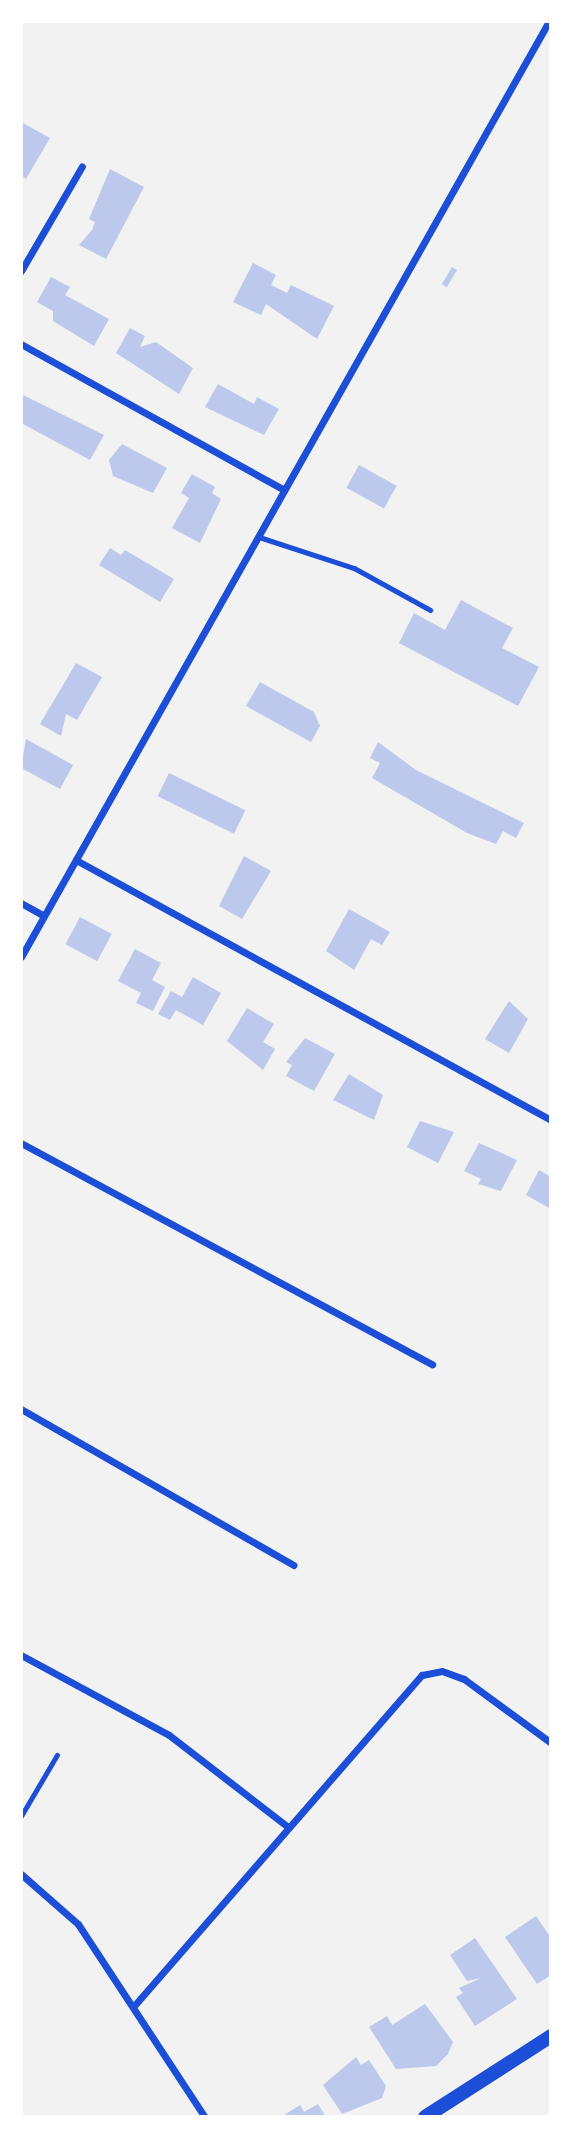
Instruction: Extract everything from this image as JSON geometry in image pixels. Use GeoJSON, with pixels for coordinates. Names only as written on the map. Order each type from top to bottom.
{"type":"FeatureCollection","features":[{"type":"Feature","properties":{"kind":"main road"},"geometry":{"type":"LineString","coordinates":[[425,2117],[551,2036]]}},
{"type":"Feature","properties":{"kind":"street"},"geometry":{"type":"LineString","coordinates":[[21,957],[549,21]]}},
{"type":"Feature","properties":{"kind":"street"},"geometry":{"type":"LineString","coordinates":[[21,271],[82,166]]}},
{"type":"Feature","properties":{"kind":"street"},"geometry":{"type":"LineString","coordinates":[[21,344],[284,490]]}},
{"type":"Feature","properties":{"kind":"street"},"geometry":{"type":"LineString","coordinates":[[76,860],[551,1120]]}},
{"type":"Feature","properties":{"kind":"street"},"geometry":{"type":"LineString","coordinates":[[21,903],[44,916]]}},
{"type":"Feature","properties":{"kind":"street"},"geometry":{"type":"LineString","coordinates":[[21,1143],[432,1364]]}},
{"type":"Feature","properties":{"kind":"street"},"geometry":{"type":"LineString","coordinates":[[21,1409],[293,1565]]}},
{"type":"Feature","properties":{"kind":"street"},"geometry":{"type":"LineString","coordinates":[[21,1655],[179,1741],[288,1827]]}},
{"type":"Feature","properties":{"kind":"street"},"geometry":{"type":"LineString","coordinates":[[133,2007],[415,1680],[432,1671],[464,1679],[551,1743]]}},
{"type":"Feature","properties":{"kind":"street"},"geometry":{"type":"LineString","coordinates":[[21,1874],[63,1906],[205,2117]]}},
{"type":"Feature","properties":{"kind":"lane"},"geometry":{"type":"LineString","coordinates":[[259,537],[354,568],[430,610]]}},
{"type":"Feature","properties":{"kind":"lane"},"geometry":{"type":"LineString","coordinates":[[21,1816],[57,1755]]}},
{"type":"Feature","properties":{"kind":"building"},"geometry":{"type":"Polygon","coordinates":[[[21,122],[50,138],[26,179],[21,176],[21,122]]]}},
{"type":"Feature","properties":{"kind":"building"},"geometry":{"type":"Polygon","coordinates":[[[110,169],[144,187],[106,259],[79,245],[92,230],[95,222],[89,219],[110,169]]]}},
{"type":"Feature","properties":{"kind":"building"},"geometry":{"type":"Polygon","coordinates":[[[253,263],[276,275],[271,285],[287,293],[291,285],[334,306],[317,339],[266,304],[261,315],[233,302],[253,263]]]}},
{"type":"Feature","properties":{"kind":"building"},"geometry":{"type":"Polygon","coordinates":[[[452,267],[457,270],[447,287],[442,284],[452,267]]]}},
{"type":"Feature","properties":{"kind":"building"},"geometry":{"type":"Polygon","coordinates":[[[51,277],[70,287],[65,295],[109,319],[94,346],[53,321],[53,311],[37,302],[51,277]]]}},
{"type":"Feature","properties":{"kind":"building"},"geometry":{"type":"Polygon","coordinates":[[[130,328],[145,336],[140,347],[156,342],[193,368],[179,394],[116,353],[130,328]]]}},
{"type":"Feature","properties":{"kind":"building"},"geometry":{"type":"Polygon","coordinates":[[[218,384],[254,404],[257,397],[279,409],[264,435],[205,407],[218,384]]]}},
{"type":"Feature","properties":{"kind":"building"},"geometry":{"type":"Polygon","coordinates":[[[21,394],[104,435],[90,460],[21,423],[21,394]]]}},
{"type":"Feature","properties":{"kind":"building"},"geometry":{"type":"Polygon","coordinates":[[[122,444],[167,468],[153,493],[113,476],[109,460],[122,444]]]}},
{"type":"Feature","properties":{"kind":"building"},"geometry":{"type":"Polygon","coordinates":[[[359,465],[397,486],[384,509],[346,488],[359,465]]]}},
{"type":"Feature","properties":{"kind":"building"},"geometry":{"type":"Polygon","coordinates":[[[192,474],[215,487],[212,493],[221,499],[200,543],[172,528],[189,498],[181,493],[192,474]]]}},
{"type":"Feature","properties":{"kind":"building"},"geometry":{"type":"Polygon","coordinates":[[[110,548],[121,555],[125,550],[174,579],[160,602],[99,565],[110,548]]]}},
{"type":"Feature","properties":{"kind":"building"},"geometry":{"type":"Polygon","coordinates":[[[461,600],[513,628],[502,648],[539,667],[518,706],[399,643],[414,613],[445,630],[461,600]]]}},
{"type":"Feature","properties":{"kind":"building"},"geometry":{"type":"Polygon","coordinates":[[[76,663],[102,677],[77,720],[66,714],[61,736],[40,724],[76,663]]]}},
{"type":"Feature","properties":{"kind":"building"},"geometry":{"type":"Polygon","coordinates":[[[260,682],[314,712],[320,726],[311,742],[246,706],[260,682]]]}},
{"type":"Feature","properties":{"kind":"building"},"geometry":{"type":"Polygon","coordinates":[[[26,739],[73,765],[60,789],[21,768],[26,739]]]}},
{"type":"Feature","properties":{"kind":"building"},"geometry":{"type":"Polygon","coordinates":[[[378,742],[416,770],[524,823],[516,838],[503,831],[496,844],[467,833],[372,778],[380,763],[370,758],[378,742]]]}},
{"type":"Feature","properties":{"kind":"building"},"geometry":{"type":"Polygon","coordinates":[[[169,773],[245,810],[234,834],[158,796],[169,773]]]}},
{"type":"Feature","properties":{"kind":"building"},"geometry":{"type":"Polygon","coordinates":[[[244,856],[271,871],[242,919],[219,906],[244,856]]]}},
{"type":"Feature","properties":{"kind":"building"},"geometry":{"type":"Polygon","coordinates":[[[349,909],[390,932],[382,945],[371,939],[354,970],[326,951],[349,909]]]}},
{"type":"Feature","properties":{"kind":"building"},"geometry":{"type":"Polygon","coordinates":[[[80,917],[112,934],[97,961],[65,944],[80,917]]]}},
{"type":"Feature","properties":{"kind":"building"},"geometry":{"type":"Polygon","coordinates":[[[135,949],[161,963],[152,980],[165,987],[153,1011],[136,1003],[141,993],[118,981],[135,949]]]}},
{"type":"Feature","properties":{"kind":"building"},"geometry":{"type":"Polygon","coordinates":[[[193,977],[221,993],[203,1025],[176,1010],[170,1020],[158,1014],[171,991],[182,997],[193,977]]]}},
{"type":"Feature","properties":{"kind":"building"},"geometry":{"type":"Polygon","coordinates":[[[509,1001],[528,1019],[509,1053],[485,1039],[509,1001]]]}},
{"type":"Feature","properties":{"kind":"building"},"geometry":{"type":"Polygon","coordinates":[[[247,1008],[274,1024],[263,1042],[275,1049],[263,1070],[227,1041],[247,1008]]]}},
{"type":"Feature","properties":{"kind":"building"},"geometry":{"type":"Polygon","coordinates":[[[305,1038],[335,1054],[314,1091],[286,1076],[292,1065],[286,1062],[305,1038]]]}},
{"type":"Feature","properties":{"kind":"building"},"geometry":{"type":"Polygon","coordinates":[[[349,1074],[383,1095],[374,1120],[333,1100],[349,1074]]]}},
{"type":"Feature","properties":{"kind":"building"},"geometry":{"type":"Polygon","coordinates":[[[420,1121],[454,1132],[438,1163],[407,1147],[420,1121]]]}},
{"type":"Feature","properties":{"kind":"building"},"geometry":{"type":"Polygon","coordinates":[[[479,1143],[517,1160],[501,1191],[478,1184],[481,1179],[464,1171],[479,1143]]]}},
{"type":"Feature","properties":{"kind":"building"},"geometry":{"type":"Polygon","coordinates":[[[539,1170],[551,1177],[551,1209],[526,1195],[539,1170]]]}},
{"type":"Feature","properties":{"kind":"building"},"geometry":{"type":"Polygon","coordinates":[[[536,1916],[551,1938],[551,1975],[537,1984],[505,1937],[536,1916]]]}},
{"type":"Feature","properties":{"kind":"building"},"geometry":{"type":"Polygon","coordinates":[[[475,1938],[517,1999],[475,2026],[456,1997],[463,1993],[459,1988],[481,1978],[467,1981],[450,1955],[475,1938]]]}},
{"type":"Feature","properties":{"kind":"building"},"geometry":{"type":"Polygon","coordinates":[[[425,2004],[453,2042],[448,2054],[436,2066],[396,2069],[369,2027],[387,2016],[392,2025],[425,2004]]]}},
{"type":"Feature","properties":{"kind":"building"},"geometry":{"type":"Polygon","coordinates":[[[356,2057],[361,2065],[369,2060],[386,2086],[382,2098],[342,2114],[323,2085],[356,2057]]]}},
{"type":"Feature","properties":{"kind":"building"},"geometry":{"type":"Polygon","coordinates":[[[318,2104],[326,2117],[281,2117],[300,2105],[304,2112],[318,2104]]]}}]}
